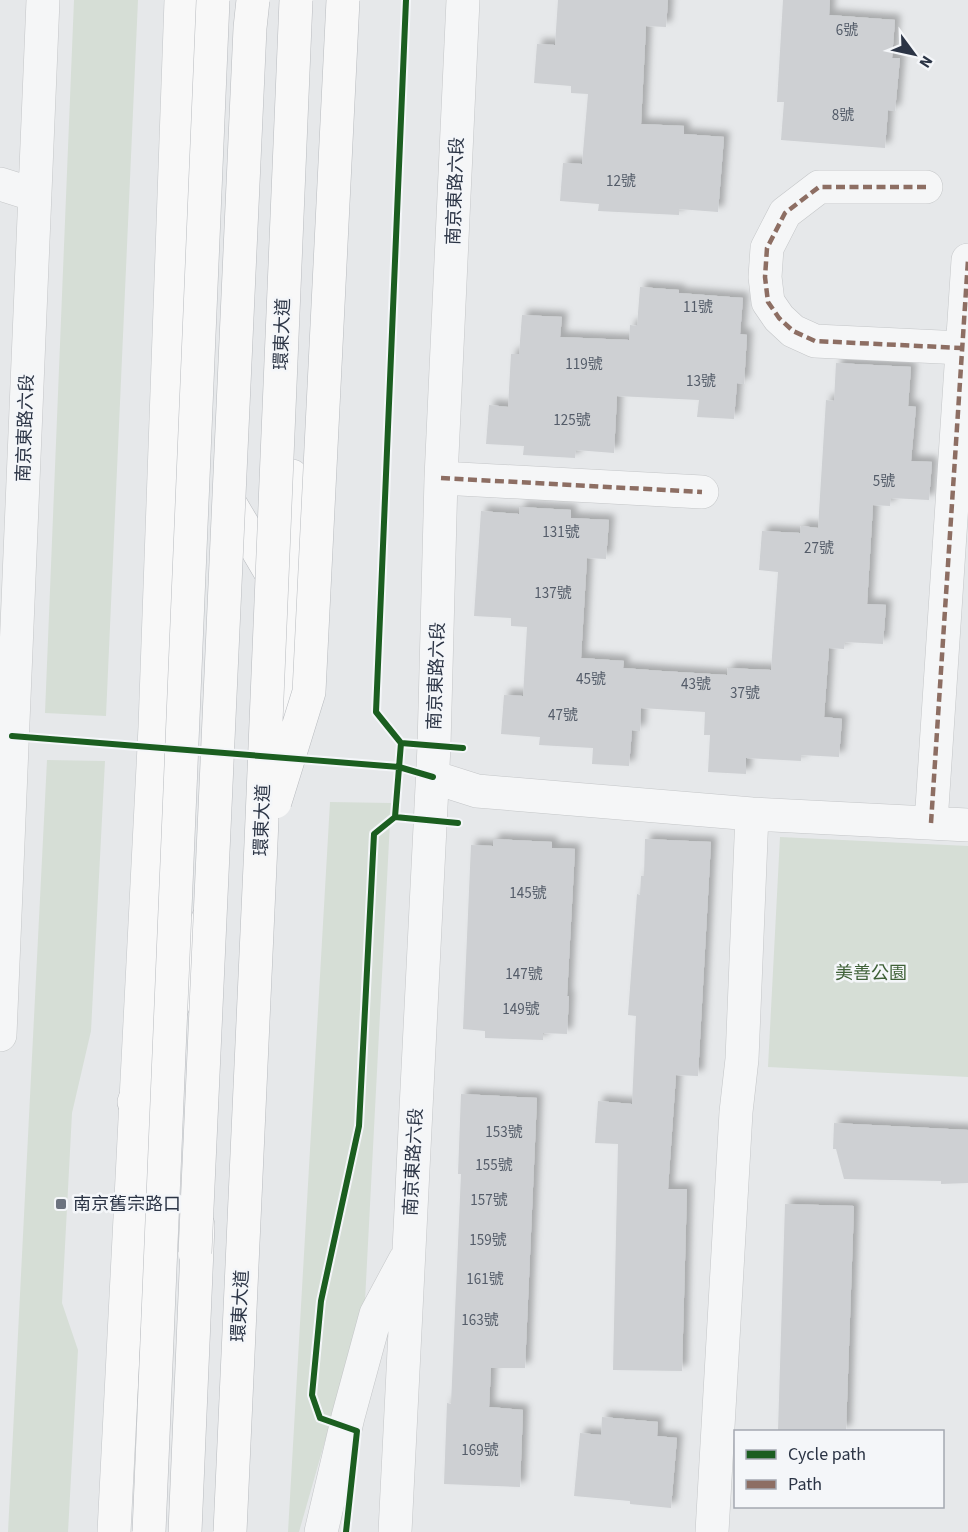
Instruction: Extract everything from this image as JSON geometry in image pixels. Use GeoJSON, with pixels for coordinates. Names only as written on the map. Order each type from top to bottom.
{"type":"FeatureCollection","features":[{"type":"Feature","properties":{"kind":"main road"},"geometry":{"type":"LineString","coordinates":[[114,1532],[154,727],[181,0]]}},
{"type":"Feature","properties":{"kind":"main road"},"geometry":{"type":"LineString","coordinates":[[149,1532],[213,0]]}},
{"type":"Feature","properties":{"kind":"main road"},"geometry":{"type":"LineString","coordinates":[[154,1411],[195,1253],[249,40],[254,0]]}},
{"type":"Feature","properties":{"kind":"main road"},"geometry":{"type":"LineString","coordinates":[[185,1532],[254,0]]}},
{"type":"Feature","properties":{"kind":"main road","name":"環東大道"},"geometry":{"type":"LineString","coordinates":[[230,1532],[296,0]]}},
{"type":"Feature","properties":{"kind":"main road"},"geometry":{"type":"LineString","coordinates":[[245,1532],[288,602],[307,0]]}},
{"type":"Feature","properties":{"kind":"main road"},"geometry":{"type":"LineString","coordinates":[[261,843],[309,692],[343,0]]}},
{"type":"Feature","properties":{"kind":"main road"},"geometry":{"type":"LineString","coordinates":[[231,505],[288,602]]}},
{"type":"Feature","properties":{"kind":"main road"},"geometry":{"type":"LineString","coordinates":[[134,1102],[212,909]]}},
{"type":"Feature","properties":{"kind":"street","name":"南京東路六段"},"geometry":{"type":"LineString","coordinates":[[0,1035],[43,0]]}},
{"type":"Feature","properties":{"kind":"street","name":"南京東路六段"},"geometry":{"type":"LineString","coordinates":[[395,1532],[433,777],[441,478],[463,0]]}},
{"type":"Feature","properties":{"kind":"street"},"geometry":{"type":"LineString","coordinates":[[0,184],[35,195]]}},
{"type":"Feature","properties":{"kind":"street"},"geometry":{"type":"LineString","coordinates":[[926,187],[819,187],[785,213],[767,248],[765,277],[768,302],[779,318],[793,331],[815,342],[962,348]]}},
{"type":"Feature","properties":{"kind":"street"},"geometry":{"type":"LineString","coordinates":[[931,823],[968,260]]}},
{"type":"Feature","properties":{"kind":"street"},"geometry":{"type":"LineString","coordinates":[[441,478],[702,492]]}},
{"type":"Feature","properties":{"kind":"street"},"geometry":{"type":"LineString","coordinates":[[433,777],[477,791],[752,814],[968,825]]}},
{"type":"Feature","properties":{"kind":"street"},"geometry":{"type":"LineString","coordinates":[[712,1532],[736,1112],[742,1059],[752,814]]}},
{"type":"Feature","properties":{"kind":"street"},"geometry":{"type":"LineString","coordinates":[[321,1532],[348,1417],[376,1314],[409,1253]]}},
{"type":"Feature","properties":{"kind":"green space"},"geometry":{"type":"Polygon","coordinates":[[[74,0],[138,0],[106,716],[45,713],[74,0]]]}},
{"type":"Feature","properties":{"kind":"green space"},"geometry":{"type":"Polygon","coordinates":[[[47,760],[105,761],[91,1031],[72,1113],[62,1303],[78,1350],[68,1532],[8,1532],[47,760]]]}},
{"type":"Feature","properties":{"kind":"green space"},"geometry":{"type":"Polygon","coordinates":[[[330,802],[391,803],[365,1301],[299,1532],[288,1532],[330,802]]]}},
{"type":"Feature","properties":{"kind":"green space","name":"美善公園"},"geometry":{"type":"Polygon","coordinates":[[[780,837],[968,846],[968,1077],[768,1067],[780,837]]]}},
{"type":"Feature","properties":{"kind":"building"},"geometry":{"type":"Polygon","coordinates":[[[558,0],[668,0],[666,27],[646,26],[641,124],[684,126],[684,134],[724,137],[718,212],[679,209],[679,215],[598,211],[599,204],[560,201],[563,163],[582,164],[588,94],[571,93],[571,86],[534,83],[537,44],[555,45],[558,0]]]}},
{"type":"Feature","properties":{"kind":"building"},"geometry":{"type":"Polygon","coordinates":[[[783,0],[830,0],[829,15],[895,20],[892,58],[900,58],[895,111],[888,110],[885,148],[781,140],[784,102],[777,102],[783,0]]]}},
{"type":"Feature","properties":{"kind":"building"},"geometry":{"type":"Polygon","coordinates":[[[640,287],[679,290],[679,293],[743,298],[740,334],[747,335],[744,384],[737,383],[734,419],[697,417],[699,400],[617,396],[614,453],[576,450],[575,458],[523,455],[524,446],[486,444],[489,405],[508,407],[511,354],[519,354],[522,315],[562,317],[560,337],[629,340],[630,325],[637,326],[640,287]]]}},
{"type":"Feature","properties":{"kind":"building"},"geometry":{"type":"Polygon","coordinates":[[[836,363],[911,367],[908,406],[916,407],[911,461],[932,462],[929,500],[891,498],[890,506],[873,505],[867,604],[886,605],[883,644],[845,642],[844,649],[829,648],[824,717],[842,719],[839,757],[801,755],[801,761],[746,758],[746,774],[708,772],[710,735],[704,735],[705,712],[641,708],[640,731],[632,730],[629,766],[592,764],[593,748],[539,745],[540,737],[501,734],[504,695],[523,696],[527,627],[511,626],[511,618],[474,616],[481,511],[519,514],[520,507],[571,510],[571,518],[609,520],[606,559],[587,558],[581,658],[624,661],[623,668],[662,671],[727,675],[728,668],[771,670],[778,572],[759,570],[762,531],[800,533],[801,526],[818,528],[826,400],[834,401],[836,363]]]}},
{"type":"Feature","properties":{"kind":"building"},"geometry":{"type":"Polygon","coordinates":[[[493,839],[552,842],[552,848],[575,849],[567,1034],[543,1033],[543,1040],[485,1038],[485,1031],[463,1029],[471,845],[493,846],[493,839]]]}},
{"type":"Feature","properties":{"kind":"building"},"geometry":{"type":"Polygon","coordinates":[[[645,839],[711,842],[698,1076],[676,1075],[668,1189],[687,1189],[682,1371],[613,1370],[618,1144],[595,1143],[598,1101],[632,1104],[636,1016],[628,1015],[637,894],[640,895],[641,876],[644,876],[645,839]]]}},
{"type":"Feature","properties":{"kind":"building"},"geometry":{"type":"Polygon","coordinates":[[[461,1094],[537,1098],[525,1368],[491,1368],[489,1407],[523,1410],[520,1487],[444,1484],[447,1403],[451,1404],[461,1174],[458,1174],[461,1094]]]}},
{"type":"Feature","properties":{"kind":"building"},"geometry":{"type":"Polygon","coordinates":[[[834,1123],[968,1130],[968,1183],[941,1184],[941,1181],[844,1179],[836,1149],[833,1149],[834,1123]]]}},
{"type":"Feature","properties":{"kind":"building"},"geometry":{"type":"Polygon","coordinates":[[[785,1204],[854,1206],[846,1430],[778,1430],[785,1204]]]}},
{"type":"Feature","properties":{"kind":"building"},"geometry":{"type":"Polygon","coordinates":[[[602,1417],[658,1422],[657,1436],[677,1438],[671,1508],[630,1504],[630,1501],[574,1496],[580,1433],[601,1435],[602,1417]]]}},
{"type":"Feature","properties":{"kind":"marked path"},"geometry":{"type":"LineString","coordinates":[[926,187],[819,187],[785,213],[767,248],[765,277],[768,302],[779,318],[793,331],[815,341],[962,348]]}},
{"type":"Feature","properties":{"kind":"marked path"},"geometry":{"type":"LineString","coordinates":[[931,823],[968,260]]}},
{"type":"Feature","properties":{"kind":"marked path"},"geometry":{"type":"LineString","coordinates":[[441,478],[702,492]]}},
{"type":"Feature","properties":{"kind":"cycle path"},"geometry":{"type":"LineString","coordinates":[[401,743],[376,712],[406,0]]}},
{"type":"Feature","properties":{"kind":"cycle path"},"geometry":{"type":"LineString","coordinates":[[12,736],[399,767],[433,777]]}},
{"type":"Feature","properties":{"kind":"cycle path"},"geometry":{"type":"LineString","coordinates":[[458,823],[395,817],[401,743],[463,748]]}},
{"type":"Feature","properties":{"kind":"cycle path"},"geometry":{"type":"LineString","coordinates":[[346,1532],[357,1431],[320,1418],[312,1395],[321,1301],[359,1126],[374,834],[395,817]]}},
{"type":"Feature","properties":{"kind":"place","name":"南京舊宗路口"},"geometry":{"type":"Point","coordinates":[61,1204]}}]}
